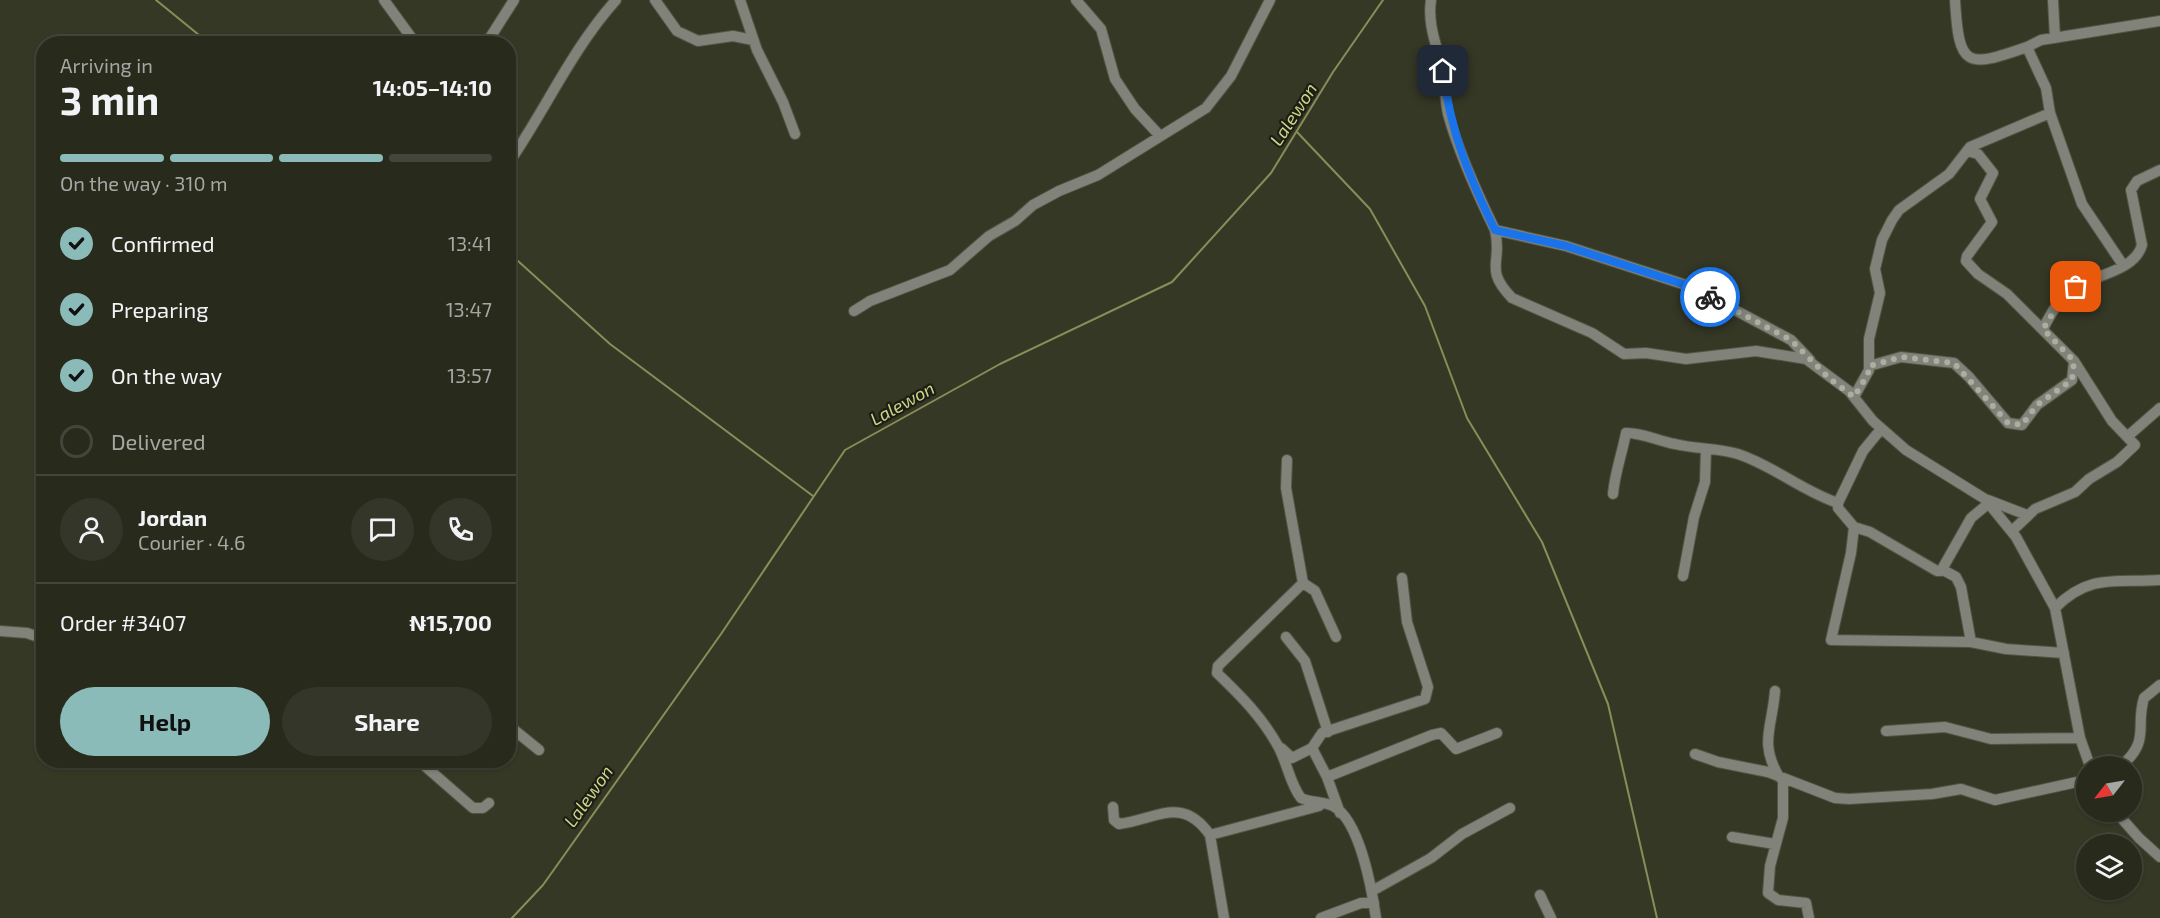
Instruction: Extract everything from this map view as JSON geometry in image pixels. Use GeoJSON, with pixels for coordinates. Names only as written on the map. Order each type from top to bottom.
{"type":"FeatureCollection","features":[{"type":"Feature","properties":{"kind":"street"},"geometry":{"type":"LineString","coordinates":[[384,0],[410,36]]}},
{"type":"Feature","properties":{"kind":"street"},"geometry":{"type":"LineString","coordinates":[[491,36],[514,0]]}},
{"type":"Feature","properties":{"kind":"street"},"geometry":{"type":"LineString","coordinates":[[516,152],[548,103],[570,60],[616,0]]}},
{"type":"Feature","properties":{"kind":"street"},"geometry":{"type":"LineString","coordinates":[[655,0],[677,31],[698,41],[733,36],[753,40]]}},
{"type":"Feature","properties":{"kind":"street"},"geometry":{"type":"LineString","coordinates":[[740,0],[753,40],[783,102],[795,134]]}},
{"type":"Feature","properties":{"kind":"street"},"geometry":{"type":"LineString","coordinates":[[1076,0],[1101,29],[1115,79],[1135,109],[1160,136]]}},
{"type":"Feature","properties":{"kind":"street"},"geometry":{"type":"LineString","coordinates":[[854,311],[870,301],[950,270],[989,236],[1015,221],[1033,205],[1059,191],[1098,175],[1214,100],[1242,57],[1270,0]]}},
{"type":"Feature","properties":{"kind":"street"},"geometry":{"type":"LineString","coordinates":[[1431,0],[1433,41],[1443,71],[1447,111],[1472,179],[1495,230],[1498,243],[1494,273],[1497,281],[1512,298],[1592,333],[1624,354],[1646,353],[1666,358],[1686,359],[1756,351],[1785,354],[1812,362]]}},
{"type":"Feature","properties":{"kind":"street"},"geometry":{"type":"LineString","coordinates":[[1955,0],[1956,36],[1960,47],[1970,58],[1983,60],[1998,57],[2041,40],[2160,22]]}},
{"type":"Feature","properties":{"kind":"street"},"geometry":{"type":"LineString","coordinates":[[2053,0],[2055,38]]}},
{"type":"Feature","properties":{"kind":"street"},"geometry":{"type":"LineString","coordinates":[[2027,47],[2046,88],[2050,113],[2082,204],[2123,265]]}},
{"type":"Feature","properties":{"kind":"street"},"geometry":{"type":"LineString","coordinates":[[1854,397],[1868,374],[1869,339],[1880,293],[1875,269],[1882,240],[1899,210],[1949,174],[1975,144],[2050,113]]}},
{"type":"Feature","properties":{"kind":"street"},"geometry":{"type":"LineString","coordinates":[[1967,151],[1978,154],[1993,173],[1980,200],[1992,222],[1967,255],[1966,261],[1971,269],[2007,294],[2074,361],[2112,421],[2128,436],[2134,448],[2117,462],[2089,479],[2075,492],[2047,502],[2027,515],[2012,531]]}},
{"type":"Feature","properties":{"kind":"street"},"geometry":{"type":"LineString","coordinates":[[2043,329],[2069,291],[2136,257],[2142,244],[2131,190],[2137,182],[2160,170]]}},
{"type":"Feature","properties":{"kind":"street"},"geometry":{"type":"LineString","coordinates":[[1495,230],[1566,246],[1692,287],[1791,340],[1812,362],[1854,397],[1881,429],[1906,450],[1987,501],[2027,515]]}},
{"type":"Feature","properties":{"kind":"street"},"geometry":{"type":"LineString","coordinates":[[1869,366],[1901,357],[1954,363],[2008,423],[2022,425],[2037,405],[2072,380],[2074,361]]}},
{"type":"Feature","properties":{"kind":"street"},"geometry":{"type":"LineString","coordinates":[[2128,436],[2160,408]]}},
{"type":"Feature","properties":{"kind":"street"},"geometry":{"type":"LineString","coordinates":[[1881,429],[1863,451],[1838,502],[1840,513],[1854,527],[1870,532],[1937,571],[1943,570],[1956,577],[1961,588],[1971,642]]}},
{"type":"Feature","properties":{"kind":"street"},"geometry":{"type":"LineString","coordinates":[[1613,494],[1616,466],[1623,451],[1626,433],[1737,454],[1788,478],[1813,494],[1838,502]]}},
{"type":"Feature","properties":{"kind":"street"},"geometry":{"type":"LineString","coordinates":[[1683,576],[1694,517],[1705,482],[1706,449]]}},
{"type":"Feature","properties":{"kind":"street"},"geometry":{"type":"LineString","coordinates":[[1287,460],[1286,488],[1303,583],[1316,591],[1336,638]]}},
{"type":"Feature","properties":{"kind":"street"},"geometry":{"type":"LineString","coordinates":[[1987,501],[2012,531],[2038,573],[2055,608],[2080,738],[2086,756]]}},
{"type":"Feature","properties":{"kind":"street"},"geometry":{"type":"LineString","coordinates":[[1943,570],[1971,519],[1987,501]]}},
{"type":"Feature","properties":{"kind":"street"},"geometry":{"type":"LineString","coordinates":[[1854,527],[1851,554],[1831,640],[1971,642],[2006,649],[2064,653]]}},
{"type":"Feature","properties":{"kind":"street"},"geometry":{"type":"LineString","coordinates":[[1277,745],[1292,758],[1312,748],[1322,734],[1425,699],[1428,687],[1407,622],[1402,578]]}},
{"type":"Feature","properties":{"kind":"street"},"geometry":{"type":"LineString","coordinates":[[2055,608],[2068,594],[2087,584],[2133,579],[2160,580]]}},
{"type":"Feature","properties":{"kind":"street"},"geometry":{"type":"LineString","coordinates":[[1303,583],[1217,668],[1217,674],[1254,708],[1277,745],[1301,798],[1327,804],[1340,813]]}},
{"type":"Feature","properties":{"kind":"street"},"geometry":{"type":"LineString","coordinates":[[0,631],[27,633],[36,636]]}},
{"type":"Feature","properties":{"kind":"street"},"geometry":{"type":"LineString","coordinates":[[1286,637],[1305,662],[1328,732]]}},
{"type":"Feature","properties":{"kind":"street"},"geometry":{"type":"LineString","coordinates":[[2130,756],[2142,734],[2144,698],[2160,685]]}},
{"type":"Feature","properties":{"kind":"street"},"geometry":{"type":"LineString","coordinates":[[1776,691],[1766,745],[1771,762],[1781,777],[1783,818],[1767,882],[1768,893],[1778,900],[1806,903],[1809,918]]}},
{"type":"Feature","properties":{"kind":"street"},"geometry":{"type":"LineString","coordinates":[[1886,731],[1945,728],[1991,739],[2080,738]]}},
{"type":"Feature","properties":{"kind":"street"},"geometry":{"type":"LineString","coordinates":[[516,731],[539,750]]}},
{"type":"Feature","properties":{"kind":"street"},"geometry":{"type":"LineString","coordinates":[[1327,777],[1432,735],[1441,734],[1456,749],[1497,733]]}},
{"type":"Feature","properties":{"kind":"street"},"geometry":{"type":"LineString","coordinates":[[1312,748],[1327,777],[1340,813],[1359,847],[1372,891],[1376,918]]}},
{"type":"Feature","properties":{"kind":"street"},"geometry":{"type":"LineString","coordinates":[[1695,754],[1781,777],[1835,798],[1898,797],[1961,789],[1995,800],[2076,782]]}},
{"type":"Feature","properties":{"kind":"street"},"geometry":{"type":"LineString","coordinates":[[427,768],[473,808],[483,808],[489,803]]}},
{"type":"Feature","properties":{"kind":"street"},"geometry":{"type":"LineString","coordinates":[[1210,835],[1327,804]]}},
{"type":"Feature","properties":{"kind":"street"},"geometry":{"type":"LineString","coordinates":[[1113,807],[1114,820],[1119,824],[1172,811],[1186,812],[1203,826],[1210,835],[1224,918]]}},
{"type":"Feature","properties":{"kind":"street"},"geometry":{"type":"LineString","coordinates":[[1372,891],[1431,858],[1462,834],[1510,808]]}},
{"type":"Feature","properties":{"kind":"street"},"geometry":{"type":"LineString","coordinates":[[2125,822],[2160,857]]}},
{"type":"Feature","properties":{"kind":"street"},"geometry":{"type":"LineString","coordinates":[[1731,837],[1775,844]]}},
{"type":"Feature","properties":{"kind":"street"},"geometry":{"type":"LineString","coordinates":[[1540,895],[1551,918]]}},
{"type":"Feature","properties":{"kind":"street"},"geometry":{"type":"LineString","coordinates":[[1321,918],[1361,903],[1374,903]]}},
{"type":"Feature","properties":{"kind":"waterway"},"geometry":{"type":"LineString","coordinates":[[156,0],[200,36]]}},
{"type":"Feature","properties":{"kind":"waterway","name":"Lalewon"},"geometry":{"type":"LineString","coordinates":[[512,918],[543,885],[721,634],[845,450],[1000,364],[1172,282],[1271,173],[1333,72],[1383,0]]}},
{"type":"Feature","properties":{"kind":"waterway"},"geometry":{"type":"LineString","coordinates":[[1297,132],[1370,209],[1425,306],[1467,418],[1542,542],[1608,704],[1657,918]]}},
{"type":"Feature","properties":{"kind":"waterway"},"geometry":{"type":"LineString","coordinates":[[516,259],[610,344],[813,496]]}},
{"type":"Feature","properties":{"kind":"way so far"},"geometry":{"type":"LineString","coordinates":[[1710,297],[1791,340],[1830,379],[1854,397],[1868,374],[1869,366],[1901,357],[1954,363],[2008,423],[2022,425],[2037,405],[2072,380],[2074,361],[2043,329],[2063,297],[2076,287]]}},
{"type":"Feature","properties":{"kind":"route"},"geometry":{"type":"LineString","coordinates":[[1443,71],[1447,111],[1455,138],[1495,230],[1499,229],[1528,239],[1566,246],[1692,287],[1710,297]]}}]}
